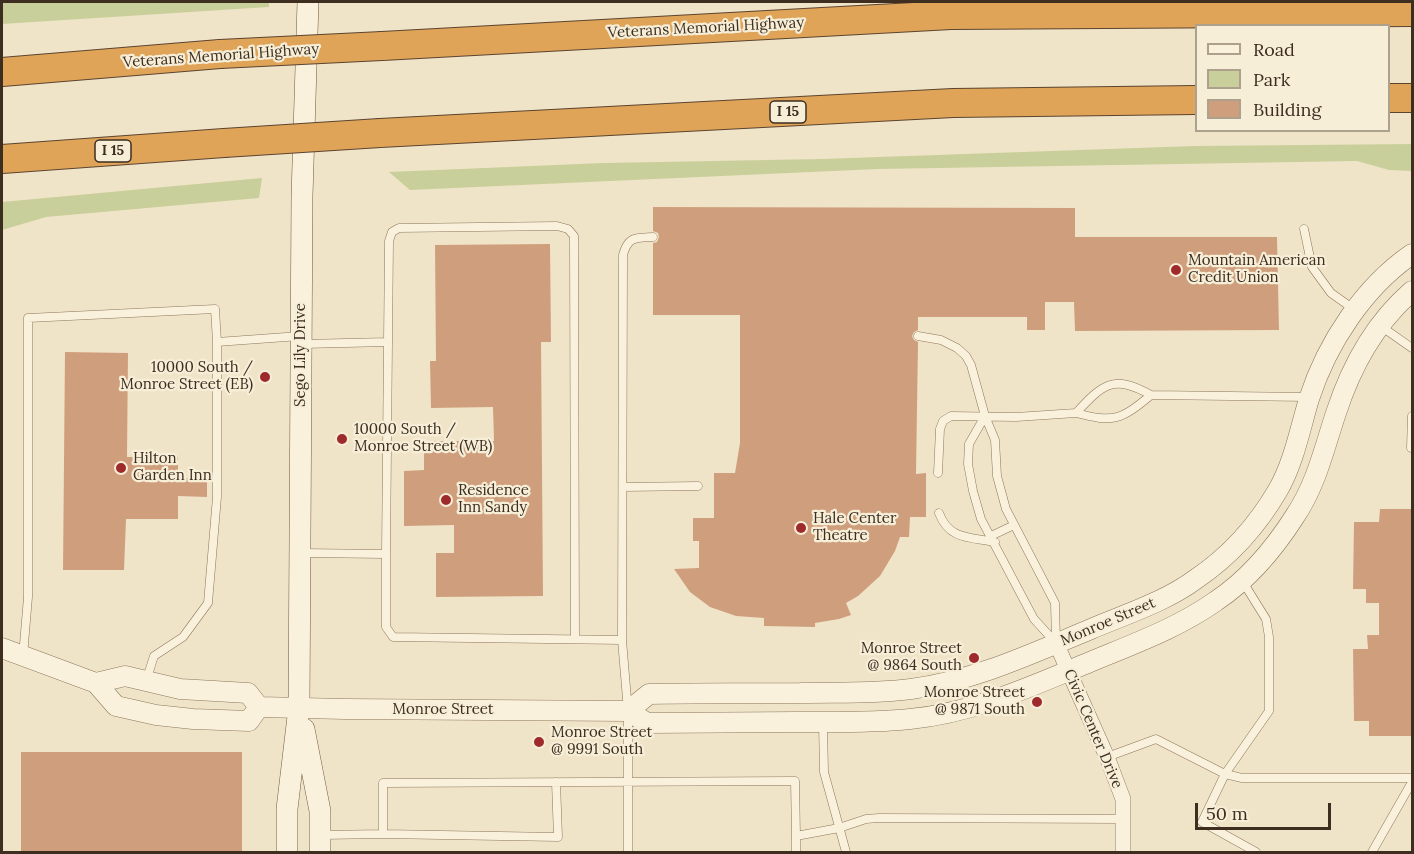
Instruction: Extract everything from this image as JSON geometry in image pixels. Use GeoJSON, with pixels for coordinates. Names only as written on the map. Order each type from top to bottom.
{"type":"FeatureCollection","features":[{"type":"Feature","properties":{"kind":"highway","name":"Veterans Memorial Highway"},"geometry":{"type":"LineString","coordinates":[[2,72],[220,54],[951,15],[1413,12]]}},
{"type":"Feature","properties":{"kind":"highway"},"geometry":{"type":"LineString","coordinates":[[1390,98],[1413,98]]}},
{"type":"Feature","properties":{"kind":"highway","name":"I 15"},"geometry":{"type":"LineString","coordinates":[[2,159],[380,133],[954,103],[1195,100]]}},
{"type":"Feature","properties":{"kind":"main road","name":"Sego Lily Drive"},"geometry":{"type":"LineString","coordinates":[[287,852],[287,808],[299,708],[302,196],[308,2]]}},
{"type":"Feature","properties":{"kind":"main road","name":"Sego Lily Drive"},"geometry":{"type":"LineString","coordinates":[[299,708],[320,811],[320,844]]}},
{"type":"Feature","properties":{"kind":"street","name":"Monroe Street"},"geometry":{"type":"LineString","coordinates":[[628,711],[649,694],[870,693],[912,689],[982,672],[1160,600],[1195,580],[1226,557],[1254,526],[1279,489],[1297,445],[1310,397],[1331,349],[1356,310],[1380,282],[1413,254]]}},
{"type":"Feature","properties":{"kind":"street","name":"Monroe Street"},"geometry":{"type":"LineString","coordinates":[[96,683],[125,676],[180,689],[248,693],[258,706],[628,711],[648,723],[912,719],[956,711],[998,699],[1161,632],[1191,617],[1218,600],[1263,561],[1298,513],[1314,482],[1346,384],[1361,354],[1380,326],[1413,291]]}},
{"type":"Feature","properties":{"kind":"street","name":"Civic Center Drive"},"geometry":{"type":"LineString","coordinates":[[1056,643],[1107,757],[1123,799],[1123,852]]}},
{"type":"Feature","properties":{"kind":"street"},"geometry":{"type":"LineString","coordinates":[[2,648],[96,683],[116,706],[156,715],[249,721],[258,706]]}},
{"type":"Feature","properties":{"kind":"lane"},"geometry":{"type":"LineString","coordinates":[[575,639],[574,236],[568,229],[557,226],[399,228],[392,232],[389,241],[386,627],[393,637],[622,640]]}},
{"type":"Feature","properties":{"kind":"lane"},"geometry":{"type":"LineString","coordinates":[[1304,229],[1312,267],[1331,293],[1356,310]]}},
{"type":"Feature","properties":{"kind":"lane"},"geometry":{"type":"LineString","coordinates":[[628,852],[628,711],[622,640],[622,255],[626,244],[635,238],[653,237]]}},
{"type":"Feature","properties":{"kind":"lane"},"geometry":{"type":"LineString","coordinates":[[23,657],[28,597],[28,318],[215,309],[217,497],[208,603],[183,637],[154,657],[146,681]]}},
{"type":"Feature","properties":{"kind":"lane"},"geometry":{"type":"LineString","coordinates":[[1380,326],[1413,348]]}},
{"type":"Feature","properties":{"kind":"lane"},"geometry":{"type":"LineString","coordinates":[[918,336],[941,340],[957,348],[966,356],[971,365],[985,416],[995,440],[997,476],[1006,509],[1055,603],[1056,643]]}},
{"type":"Feature","properties":{"kind":"lane"},"geometry":{"type":"LineString","coordinates":[[217,342],[301,340],[388,342]]}},
{"type":"Feature","properties":{"kind":"lane"},"geometry":{"type":"LineString","coordinates":[[1076,413],[1092,395],[1104,386],[1119,384],[1134,386],[1151,395],[1244,394],[1310,397]]}},
{"type":"Feature","properties":{"kind":"lane"},"geometry":{"type":"LineString","coordinates":[[938,473],[940,429],[944,421],[951,416],[1016,417],[1076,413],[1098,419],[1121,417],[1151,395]]}},
{"type":"Feature","properties":{"kind":"lane"},"geometry":{"type":"LineString","coordinates":[[985,416],[969,444],[968,464],[981,519],[1034,619],[1056,643]]}},
{"type":"Feature","properties":{"kind":"lane"},"geometry":{"type":"LineString","coordinates":[[1413,416],[1411,448],[1413,448]]}},
{"type":"Feature","properties":{"kind":"lane"},"geometry":{"type":"LineString","coordinates":[[623,487],[698,486]]}},
{"type":"Feature","properties":{"kind":"lane"},"geometry":{"type":"LineString","coordinates":[[939,513],[949,530],[960,536],[993,539],[1014,525]]}},
{"type":"Feature","properties":{"kind":"lane"},"geometry":{"type":"LineString","coordinates":[[300,553],[386,554]]}},
{"type":"Feature","properties":{"kind":"lane"},"geometry":{"type":"LineString","coordinates":[[1242,581],[1266,619],[1269,638],[1269,711],[1225,774],[1202,822],[1256,852]]}},
{"type":"Feature","properties":{"kind":"lane"},"geometry":{"type":"LineString","coordinates":[[823,722],[824,772],[846,852]]}},
{"type":"Feature","properties":{"kind":"lane"},"geometry":{"type":"LineString","coordinates":[[1107,757],[1156,739],[1225,774],[1242,778],[1413,780],[1372,852]]}},
{"type":"Feature","properties":{"kind":"lane"},"geometry":{"type":"LineString","coordinates":[[383,834],[383,783],[795,781],[796,852]]}},
{"type":"Feature","properties":{"kind":"lane"},"geometry":{"type":"LineString","coordinates":[[320,844],[383,834],[558,837],[556,782]]}},
{"type":"Feature","properties":{"kind":"lane"},"geometry":{"type":"LineString","coordinates":[[796,836],[879,818],[1123,819]]}},
{"type":"Feature","properties":{"kind":"green space"},"geometry":{"type":"Polygon","coordinates":[[[2,2],[269,2],[269,7],[2,24],[2,2]]]}},
{"type":"Feature","properties":{"kind":"green space"},"geometry":{"type":"Polygon","coordinates":[[[1412,144],[1412,171],[1389,170],[1357,161],[878,169],[410,190],[389,172],[603,163],[822,159],[1194,146],[1412,144]]]}},
{"type":"Feature","properties":{"kind":"green space"},"geometry":{"type":"Polygon","coordinates":[[[262,178],[259,198],[46,217],[2,230],[2,202],[262,178]]]}},
{"type":"Feature","properties":{"kind":"building"},"geometry":{"type":"Polygon","coordinates":[[[653,207],[1075,208],[1075,237],[1277,237],[1279,330],[1075,331],[1074,302],[1045,302],[1045,330],[1027,330],[1027,317],[918,317],[918,330],[912,336],[918,342],[916,474],[926,473],[926,517],[910,517],[909,537],[900,537],[895,551],[880,576],[858,596],[846,603],[851,615],[815,623],[815,627],[764,626],[764,618],[736,616],[710,607],[690,592],[674,569],[699,568],[699,541],[693,541],[693,518],[714,518],[714,473],[735,473],[740,443],[740,315],[653,315],[653,243],[657,242],[659,237],[658,233],[653,231],[653,207]]]}},
{"type":"Feature","properties":{"kind":"building"},"geometry":{"type":"Polygon","coordinates":[[[550,244],[551,342],[541,342],[543,596],[436,597],[436,553],[454,553],[454,525],[404,526],[404,471],[424,470],[424,441],[494,441],[493,407],[431,408],[430,361],[436,361],[435,245],[550,244]]]}},
{"type":"Feature","properties":{"kind":"building","name":"Hilton Garden Inn"},"geometry":{"type":"Polygon","coordinates":[[[65,352],[128,353],[127,457],[178,457],[178,478],[207,479],[207,497],[178,496],[178,519],[126,519],[124,570],[63,570],[65,352]]]}},
{"type":"Feature","properties":{"kind":"building"},"geometry":{"type":"Polygon","coordinates":[[[1380,509],[1413,509],[1413,736],[1369,736],[1369,721],[1354,721],[1353,649],[1368,649],[1367,635],[1379,635],[1379,603],[1366,603],[1366,589],[1353,589],[1354,522],[1379,522],[1380,509]]]}},
{"type":"Feature","properties":{"kind":"building"},"geometry":{"type":"Polygon","coordinates":[[[21,752],[242,752],[242,852],[21,852],[21,752]]]}},
{"type":"Feature","properties":{"kind":"place","name":"Mountain American Credit Union"},"geometry":{"type":"Point","coordinates":[1176,270]}},
{"type":"Feature","properties":{"kind":"place","name":"10000 South / Monroe Street (EB)"},"geometry":{"type":"Point","coordinates":[265,377]}},
{"type":"Feature","properties":{"kind":"place","name":"10000 South / Monroe Street (WB)"},"geometry":{"type":"Point","coordinates":[342,439]}},
{"type":"Feature","properties":{"kind":"place","name":"Hilton Garden Inn"},"geometry":{"type":"Point","coordinates":[121,468]}},
{"type":"Feature","properties":{"kind":"place","name":"Residence Inn Sandy"},"geometry":{"type":"Point","coordinates":[446,500]}},
{"type":"Feature","properties":{"kind":"place","name":"Hale Center Theatre"},"geometry":{"type":"Point","coordinates":[801,528]}},
{"type":"Feature","properties":{"kind":"place","name":"Monroe Street @ 9864 South"},"geometry":{"type":"Point","coordinates":[974,658]}},
{"type":"Feature","properties":{"kind":"place","name":"Monroe Street @ 9871 South"},"geometry":{"type":"Point","coordinates":[1037,702]}},
{"type":"Feature","properties":{"kind":"place","name":"Monroe Street @ 9991 South"},"geometry":{"type":"Point","coordinates":[539,742]}}]}
